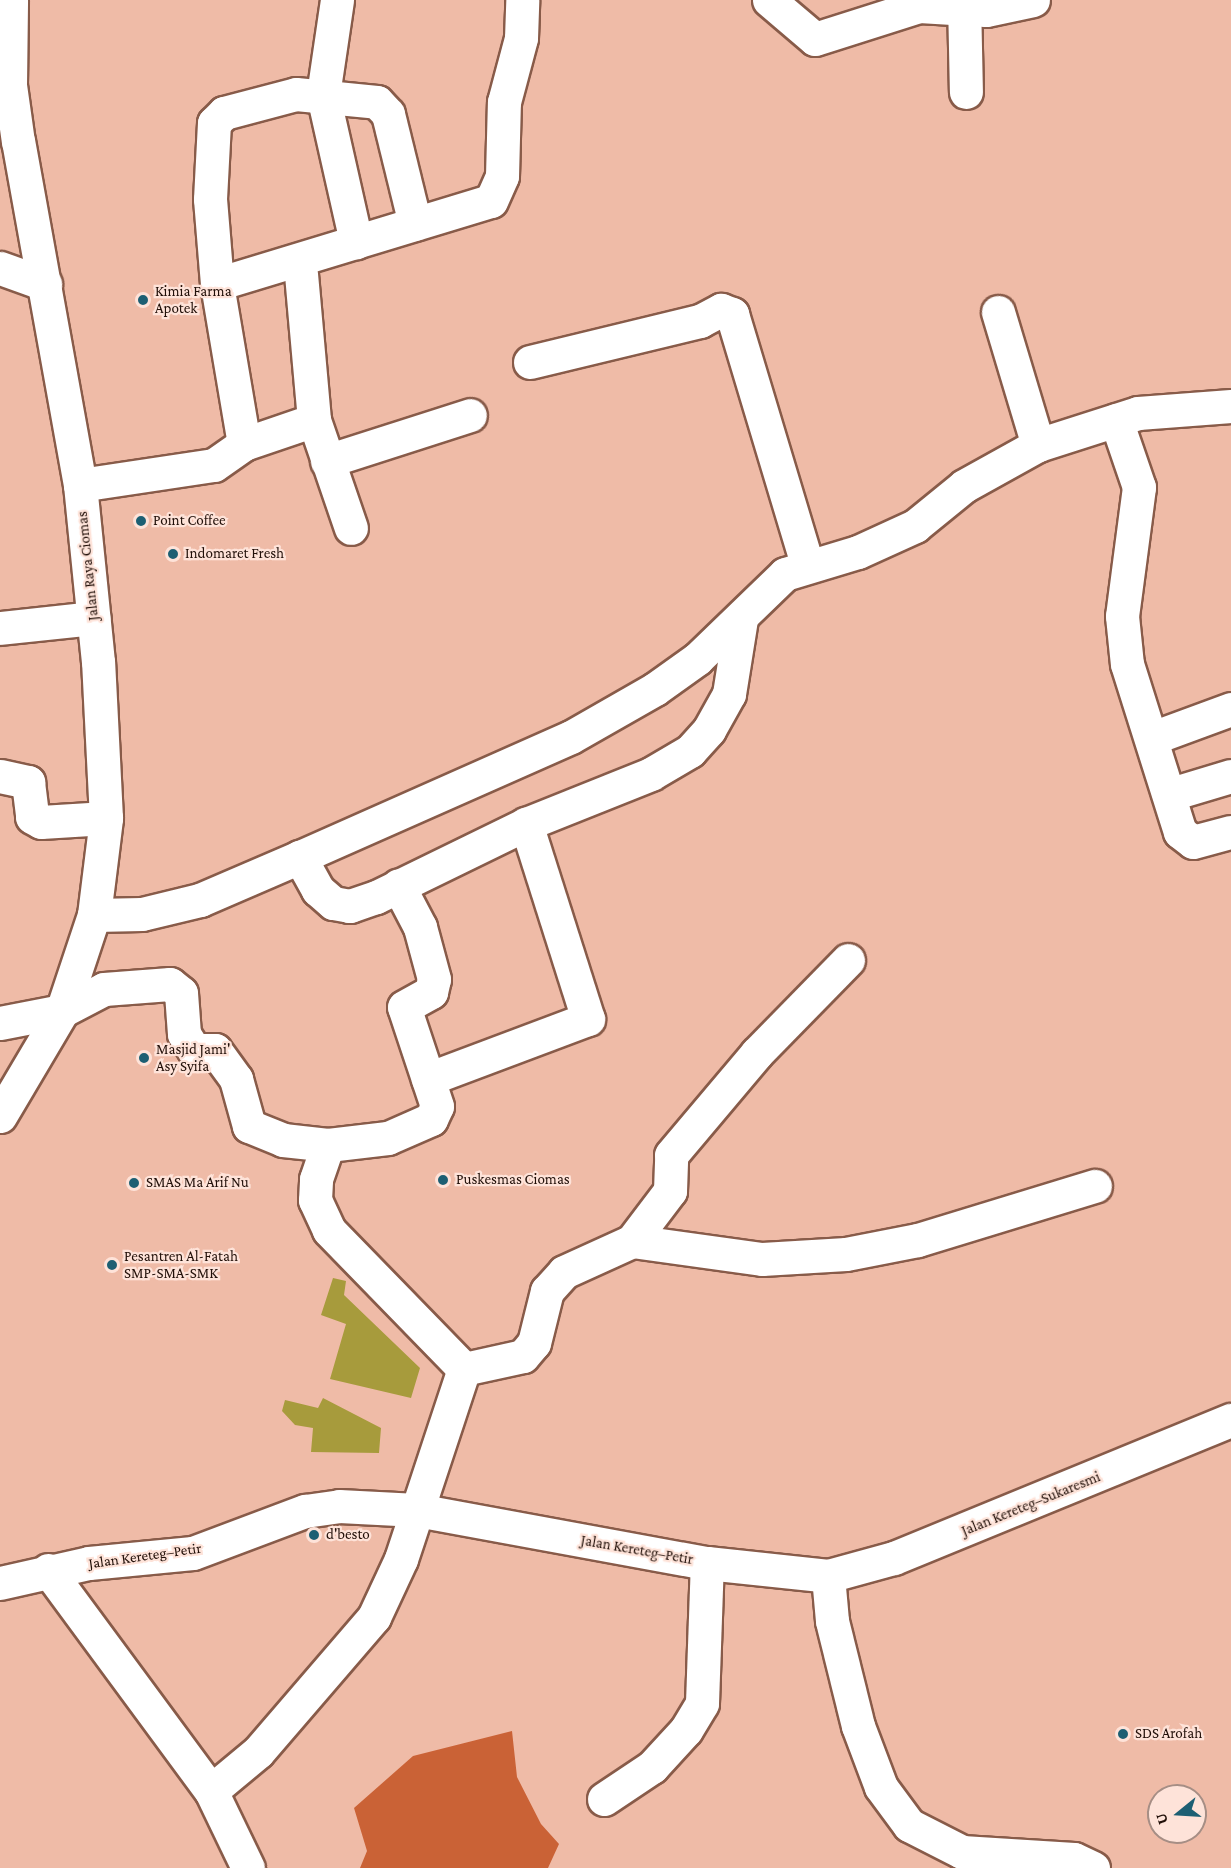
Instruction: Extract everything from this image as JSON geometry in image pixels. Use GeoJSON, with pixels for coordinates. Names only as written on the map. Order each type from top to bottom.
{"type":"FeatureCollection","features":[{"type":"Feature","properties":{"kind":"street","name":"Jalan Raya Ciomas"},"geometry":{"type":"LineString","coordinates":[[0,1116],[62,1011],[94,915],[106,818],[93,618],[80,485],[10,85],[11,0]]}},
{"type":"Feature","properties":{"kind":"street"},"geometry":{"type":"LineString","coordinates":[[337,0],[323,95],[356,242]]}},
{"type":"Feature","properties":{"kind":"street"},"geometry":{"type":"LineString","coordinates":[[217,284],[491,201],[499,194],[504,102],[521,38],[522,0]]}},
{"type":"Feature","properties":{"kind":"street"},"geometry":{"type":"LineString","coordinates":[[769,0],[815,39],[919,6],[1033,0]]}},
{"type":"Feature","properties":{"kind":"street"},"geometry":{"type":"LineString","coordinates":[[964,5],[966,92]]}},
{"type":"Feature","properties":{"kind":"street"},"geometry":{"type":"LineString","coordinates":[[244,444],[217,284],[210,200],[214,123],[224,113],[296,94],[368,99],[385,106],[415,224]]}},
{"type":"Feature","properties":{"kind":"street"},"geometry":{"type":"LineString","coordinates":[[0,268],[45,284]]}},
{"type":"Feature","properties":{"kind":"street"},"geometry":{"type":"LineString","coordinates":[[301,274],[314,420],[351,528]]}},
{"type":"Feature","properties":{"kind":"street"},"geometry":{"type":"LineString","coordinates":[[530,362],[700,321],[721,310],[732,314],[807,564]]}},
{"type":"Feature","properties":{"kind":"street"},"geometry":{"type":"LineString","coordinates":[[998,312],[1038,445]]}},
{"type":"Feature","properties":{"kind":"street"},"geometry":{"type":"LineString","coordinates":[[94,915],[142,914],[200,900],[571,737],[655,689],[741,619],[767,586],[807,564],[858,552],[915,526],[964,486],[1038,445],[1138,413],[1231,406]]}},
{"type":"Feature","properties":{"kind":"street"},"geometry":{"type":"LineString","coordinates":[[327,461],[470,415]]}},
{"type":"Feature","properties":{"kind":"street"},"geometry":{"type":"LineString","coordinates":[[80,485],[214,465],[244,444],[314,420]]}},
{"type":"Feature","properties":{"kind":"street"},"geometry":{"type":"LineString","coordinates":[[1116,420],[1139,487],[1121,638],[1186,838],[1193,842],[1231,832]]}},
{"type":"Feature","properties":{"kind":"street"},"geometry":{"type":"LineString","coordinates":[[0,628],[93,618]]}},
{"type":"Feature","properties":{"kind":"street"},"geometry":{"type":"LineString","coordinates":[[300,857],[318,890],[333,903],[350,906],[526,824],[651,774],[690,750],[709,730],[729,694],[741,619]]}},
{"type":"Feature","properties":{"kind":"street"},"geometry":{"type":"LineString","coordinates":[[1155,737],[1231,709]]}},
{"type":"Feature","properties":{"kind":"street"},"geometry":{"type":"LineString","coordinates":[[0,776],[28,782],[32,817],[41,822],[106,818]]}},
{"type":"Feature","properties":{"kind":"street"},"geometry":{"type":"LineString","coordinates":[[1171,794],[1231,776]]}},
{"type":"Feature","properties":{"kind":"street"},"geometry":{"type":"LineString","coordinates":[[428,1079],[588,1019],[526,824]]}},
{"type":"Feature","properties":{"kind":"street"},"geometry":{"type":"LineString","coordinates":[[0,1023],[62,1011],[104,989],[170,984],[181,993],[184,1034],[194,1050],[215,1050],[236,1079],[249,1126],[283,1140],[328,1145],[388,1138],[431,1119],[437,1106],[404,1006],[431,992],[434,979],[420,927],[398,885]]}},
{"type":"Feature","properties":{"kind":"street"},"geometry":{"type":"LineString","coordinates":[[464,1369],[524,1356],[534,1343],[547,1291],[564,1272],[632,1241],[670,1191],[671,1155],[757,1053],[848,960]]}},
{"type":"Feature","properties":{"kind":"street"},"geometry":{"type":"LineString","coordinates":[[328,1145],[316,1179],[315,1200],[329,1230],[464,1369]]}},
{"type":"Feature","properties":{"kind":"street"},"geometry":{"type":"LineString","coordinates":[[632,1241],[762,1259],[846,1254],[918,1240],[1095,1186]]}},
{"type":"Feature","properties":{"kind":"street"},"geometry":{"type":"LineString","coordinates":[[211,1791],[258,1752],[374,1617],[417,1510],[464,1369]]}},
{"type":"Feature","properties":{"kind":"street","name":"Jalan Kereteg–Sukaresmi"},"geometry":{"type":"LineString","coordinates":[[828,1576],[894,1558],[1231,1420]]}},
{"type":"Feature","properties":{"kind":"street","name":"Jalan Kereteg–Petir"},"geometry":{"type":"LineString","coordinates":[[0,1583],[48,1570],[194,1552],[305,1511],[339,1506],[417,1510],[707,1563],[828,1576]]}},
{"type":"Feature","properties":{"kind":"street"},"geometry":{"type":"LineString","coordinates":[[604,1799],[652,1767],[699,1709],[707,1563]]}},
{"type":"Feature","properties":{"kind":"street"},"geometry":{"type":"LineString","coordinates":[[48,1570],[211,1791],[248,1868]]}},
{"type":"Feature","properties":{"kind":"street"},"geometry":{"type":"LineString","coordinates":[[828,1576],[832,1621],[858,1726],[881,1787],[909,1825],[922,1837],[962,1852],[1074,1859],[1093,1868]]}},
{"type":"Feature","properties":{"kind":"shaded area"},"geometry":{"type":"Polygon","coordinates":[[[333,1278],[346,1281],[344,1295],[420,1368],[411,1398],[330,1379],[346,1324],[321,1315],[333,1278]]]}},
{"type":"Feature","properties":{"kind":"shaded area"},"geometry":{"type":"Polygon","coordinates":[[[323,1398],[381,1428],[379,1453],[311,1452],[313,1428],[295,1425],[282,1411],[285,1400],[318,1408],[323,1398]]]}},
{"type":"Feature","properties":{"kind":"shaded area"},"geometry":{"type":"Polygon","coordinates":[[[512,1731],[517,1777],[541,1824],[559,1844],[548,1868],[360,1868],[367,1851],[354,1808],[413,1756],[512,1731]]]}},
{"type":"Feature","properties":{"kind":"place","name":"Kimia Farma Apotek"},"geometry":{"type":"Point","coordinates":[143,300]}},
{"type":"Feature","properties":{"kind":"place","name":"Point Coffee"},"geometry":{"type":"Point","coordinates":[141,521]}},
{"type":"Feature","properties":{"kind":"place","name":"Indomaret Fresh"},"geometry":{"type":"Point","coordinates":[173,554]}},
{"type":"Feature","properties":{"kind":"place","name":"Masjid Jami' Asy Syifa"},"geometry":{"type":"Point","coordinates":[144,1058]}},
{"type":"Feature","properties":{"kind":"place","name":"Puskesmas Ciomas"},"geometry":{"type":"Point","coordinates":[443,1180]}},
{"type":"Feature","properties":{"kind":"place","name":"SMAS Ma Arif Nu"},"geometry":{"type":"Point","coordinates":[134,1183]}},
{"type":"Feature","properties":{"kind":"place","name":"Pesantren Al-Fatah SMP-SMA-SMK"},"geometry":{"type":"Point","coordinates":[112,1265]}},
{"type":"Feature","properties":{"kind":"place","name":"d'besto"},"geometry":{"type":"Point","coordinates":[314,1535]}},
{"type":"Feature","properties":{"kind":"place","name":"SDS Arofah"},"geometry":{"type":"Point","coordinates":[1123,1734]}}]}
